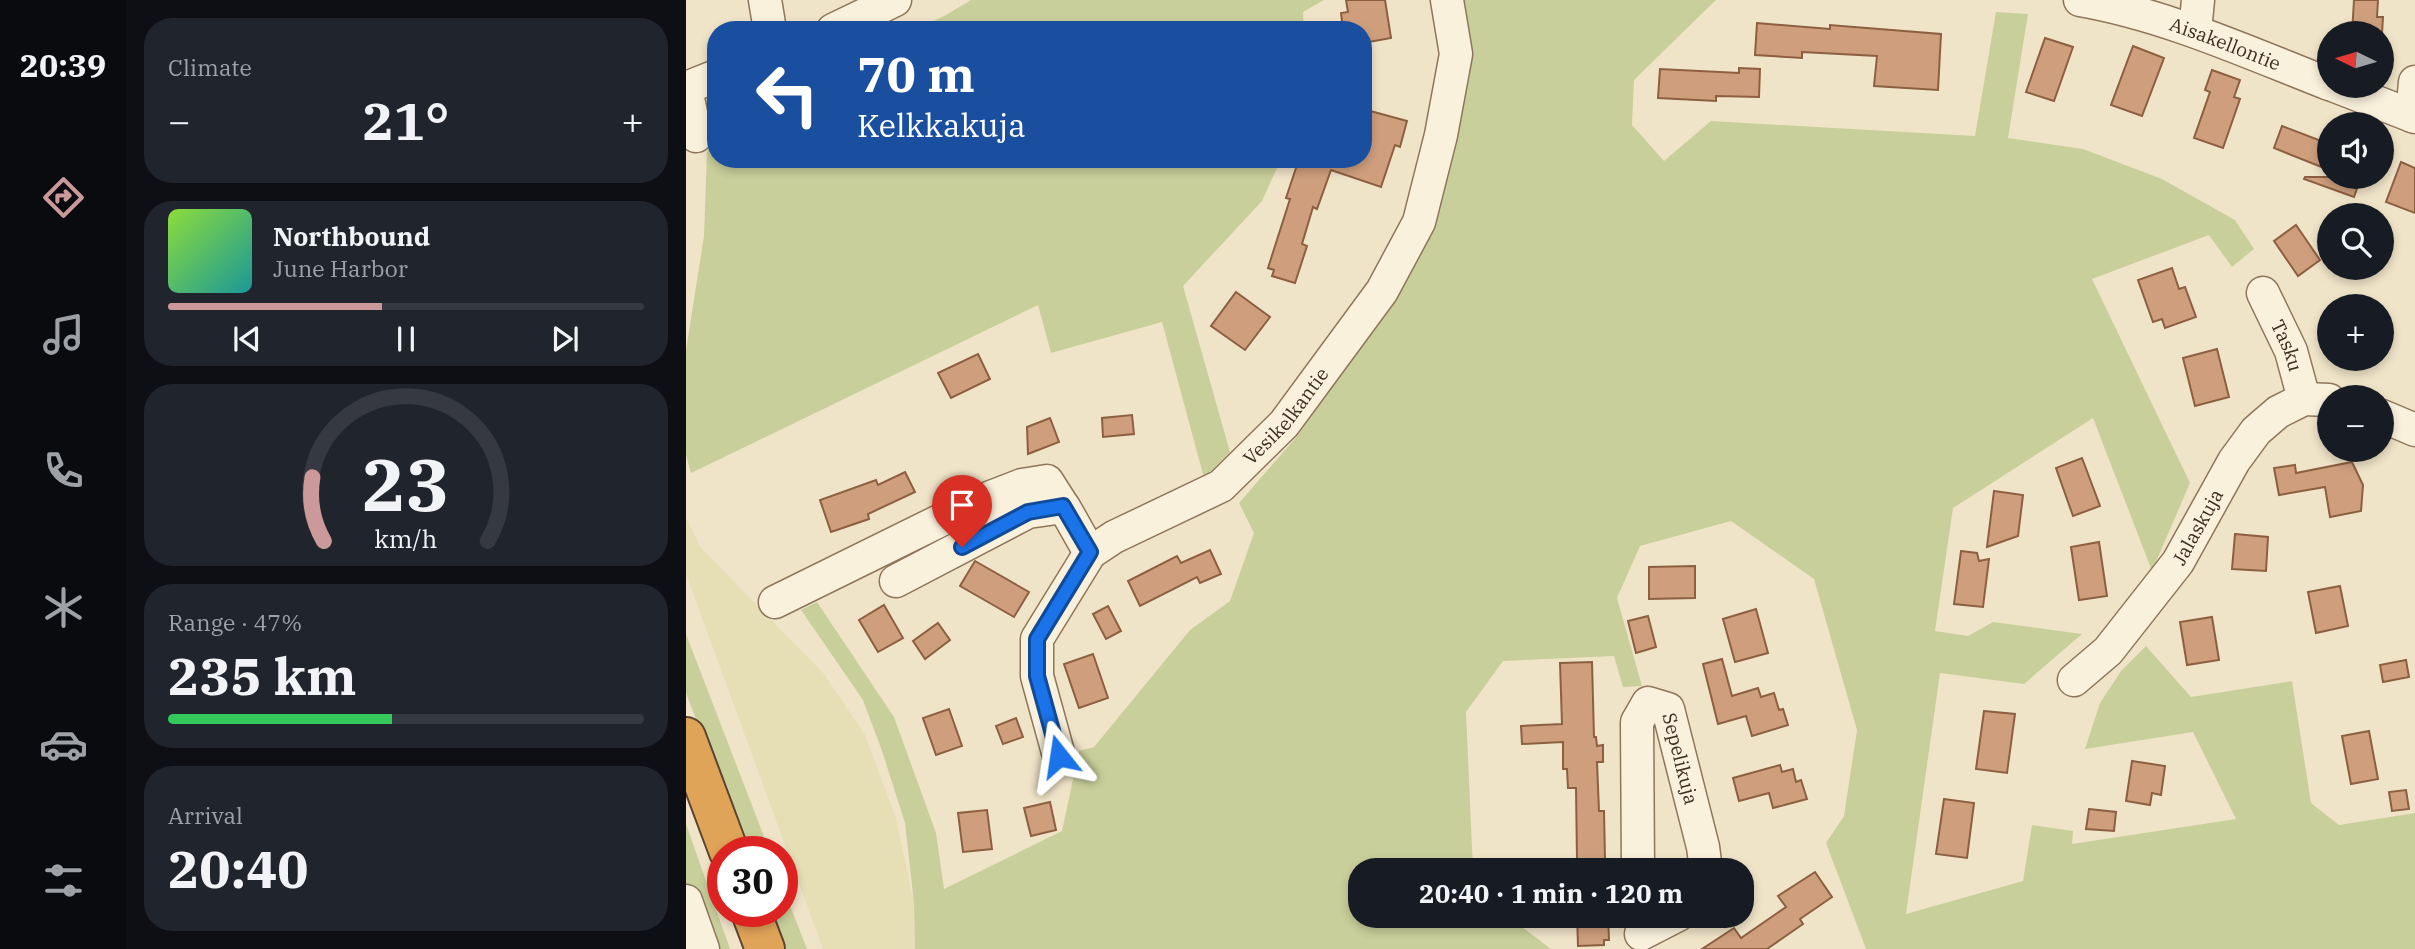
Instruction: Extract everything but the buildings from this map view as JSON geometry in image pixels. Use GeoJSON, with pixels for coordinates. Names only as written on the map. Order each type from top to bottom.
{"type":"FeatureCollection","features":[{"type":"Feature","properties":{"kind":"highway"},"geometry":{"type":"LineString","coordinates":[[686,737],[723,836]]}},
{"type":"Feature","properties":{"kind":"highway"},"geometry":{"type":"LineString","coordinates":[[757,927],[765,949]]}},
{"type":"Feature","properties":{"kind":"street"},"geometry":{"type":"LineString","coordinates":[[765,0],[768,21]]}},
{"type":"Feature","properties":{"kind":"street"},"geometry":{"type":"LineString","coordinates":[[851,21],[895,0]]}},
{"type":"Feature","properties":{"kind":"street","name":"Vesikelkantie"},"geometry":{"type":"LineString","coordinates":[[1059,756],[1037,676],[1037,639],[1090,552],[1114,537],[1222,486],[1284,424],[1382,291],[1419,222],[1441,135],[1456,54],[1447,0]]}},
{"type":"Feature","properties":{"kind":"street","name":"Aisakellontie"},"geometry":{"type":"LineString","coordinates":[[2080,0],[2122,8],[2195,31],[2317,79]]}},
{"type":"Feature","properties":{"kind":"street"},"geometry":{"type":"LineString","coordinates":[[2195,31],[2198,0]]}},
{"type":"Feature","properties":{"kind":"street"},"geometry":{"type":"LineString","coordinates":[[696,136],[686,89],[707,80]]}},
{"type":"Feature","properties":{"kind":"street"},"geometry":{"type":"LineString","coordinates":[[2366,98],[2413,116],[2415,82]]}},
{"type":"Feature","properties":{"kind":"street","name":"Tasku"},"geometry":{"type":"LineString","coordinates":[[2263,293],[2317,399]]}},
{"type":"Feature","properties":{"kind":"street","name":"Jalaskuja"},"geometry":{"type":"LineString","coordinates":[[2074,680],[2108,651],[2178,562],[2235,461],[2256,431],[2278,412],[2317,399]]}},
{"type":"Feature","properties":{"kind":"street"},"geometry":{"type":"LineString","coordinates":[[2394,421],[2415,430]]}},
{"type":"Feature","properties":{"kind":"street"},"geometry":{"type":"LineString","coordinates":[[775,602],[978,502],[1022,485],[1047,481],[1090,552]]}},
{"type":"Feature","properties":{"kind":"street"},"geometry":{"type":"LineString","coordinates":[[896,581],[1028,512],[1063,506]]}},
{"type":"Feature","properties":{"kind":"street","name":"Sepelikuja"},"geometry":{"type":"LineString","coordinates":[[1638,858],[1637,722],[1648,704],[1668,709],[1704,858]]}},
{"type":"Feature","properties":{"kind":"street"},"geometry":{"type":"LineString","coordinates":[[686,901],[703,949]]}},
{"type":"Feature","properties":{"kind":"shaded area"},"geometry":{"type":"Polygon","coordinates":[[[686,518],[701,548],[824,674],[865,735],[896,818],[914,903],[915,949],[823,949],[798,881],[798,836],[782,836],[686,574],[686,518]]]}},
{"type":"Feature","properties":{"kind":"green space"},"geometry":{"type":"Polygon","coordinates":[[[971,0],[1324,0],[1303,12],[1304,21],[934,21],[971,0]]]}},
{"type":"Feature","properties":{"kind":"green space"},"geometry":{"type":"Polygon","coordinates":[[[1464,0],[1716,0],[1634,80],[1632,125],[1664,161],[1711,121],[1975,136],[1996,12],[2028,14],[2008,138],[2083,149],[2162,179],[2235,220],[2254,249],[2232,267],[2209,235],[2092,279],[2190,483],[2152,571],[2093,418],[1953,508],[1935,631],[1968,636],[1993,622],[2082,634],[2024,684],[1940,673],[1906,914],[2023,881],[2032,825],[2073,831],[2072,844],[2236,819],[2193,732],[2085,749],[2100,703],[2121,671],[2146,646],[2191,697],[2292,681],[2311,803],[2339,825],[2415,813],[2415,949],[1866,949],[1826,843],[1844,816],[1857,730],[1814,579],[1731,521],[1640,546],[1617,598],[1642,686],[1623,687],[1614,656],[1503,661],[1466,712],[1472,858],[1348,858],[1348,928],[1523,928],[1551,949],[915,949],[914,903],[905,823],[882,751],[863,700],[801,610],[817,602],[894,717],[936,833],[944,889],[1062,831],[1079,751],[1094,747],[1190,630],[1230,601],[1254,533],[1239,503],[1299,434],[1387,309],[1464,95],[1464,0]]]}},
{"type":"Feature","properties":{"kind":"green space"},"geometry":{"type":"Polygon","coordinates":[[[707,152],[707,168],[1277,168],[1262,201],[1183,286],[1230,452],[1204,478],[1162,322],[1051,353],[1038,305],[691,473],[686,455],[686,350],[704,236],[707,152]]]}},
{"type":"Feature","properties":{"kind":"green space"},"geometry":{"type":"Polygon","coordinates":[[[686,634],[764,836],[741,836],[686,693],[686,634]]]}},
{"type":"Feature","properties":{"kind":"green space"},"geometry":{"type":"Polygon","coordinates":[[[686,824],[707,884],[707,927],[722,927],[730,949],[692,949],[686,932],[686,824]]]}},
{"type":"Feature","properties":{"kind":"green space"},"geometry":{"type":"Polygon","coordinates":[[[798,926],[807,949],[784,949],[776,927],[798,926]]]}},
{"type":"Feature","properties":{"kind":"route"},"geometry":{"type":"LineString","coordinates":[[962,547],[1028,512],[1063,506],[1090,552],[1037,639],[1037,676],[1059,756]]}}]}
